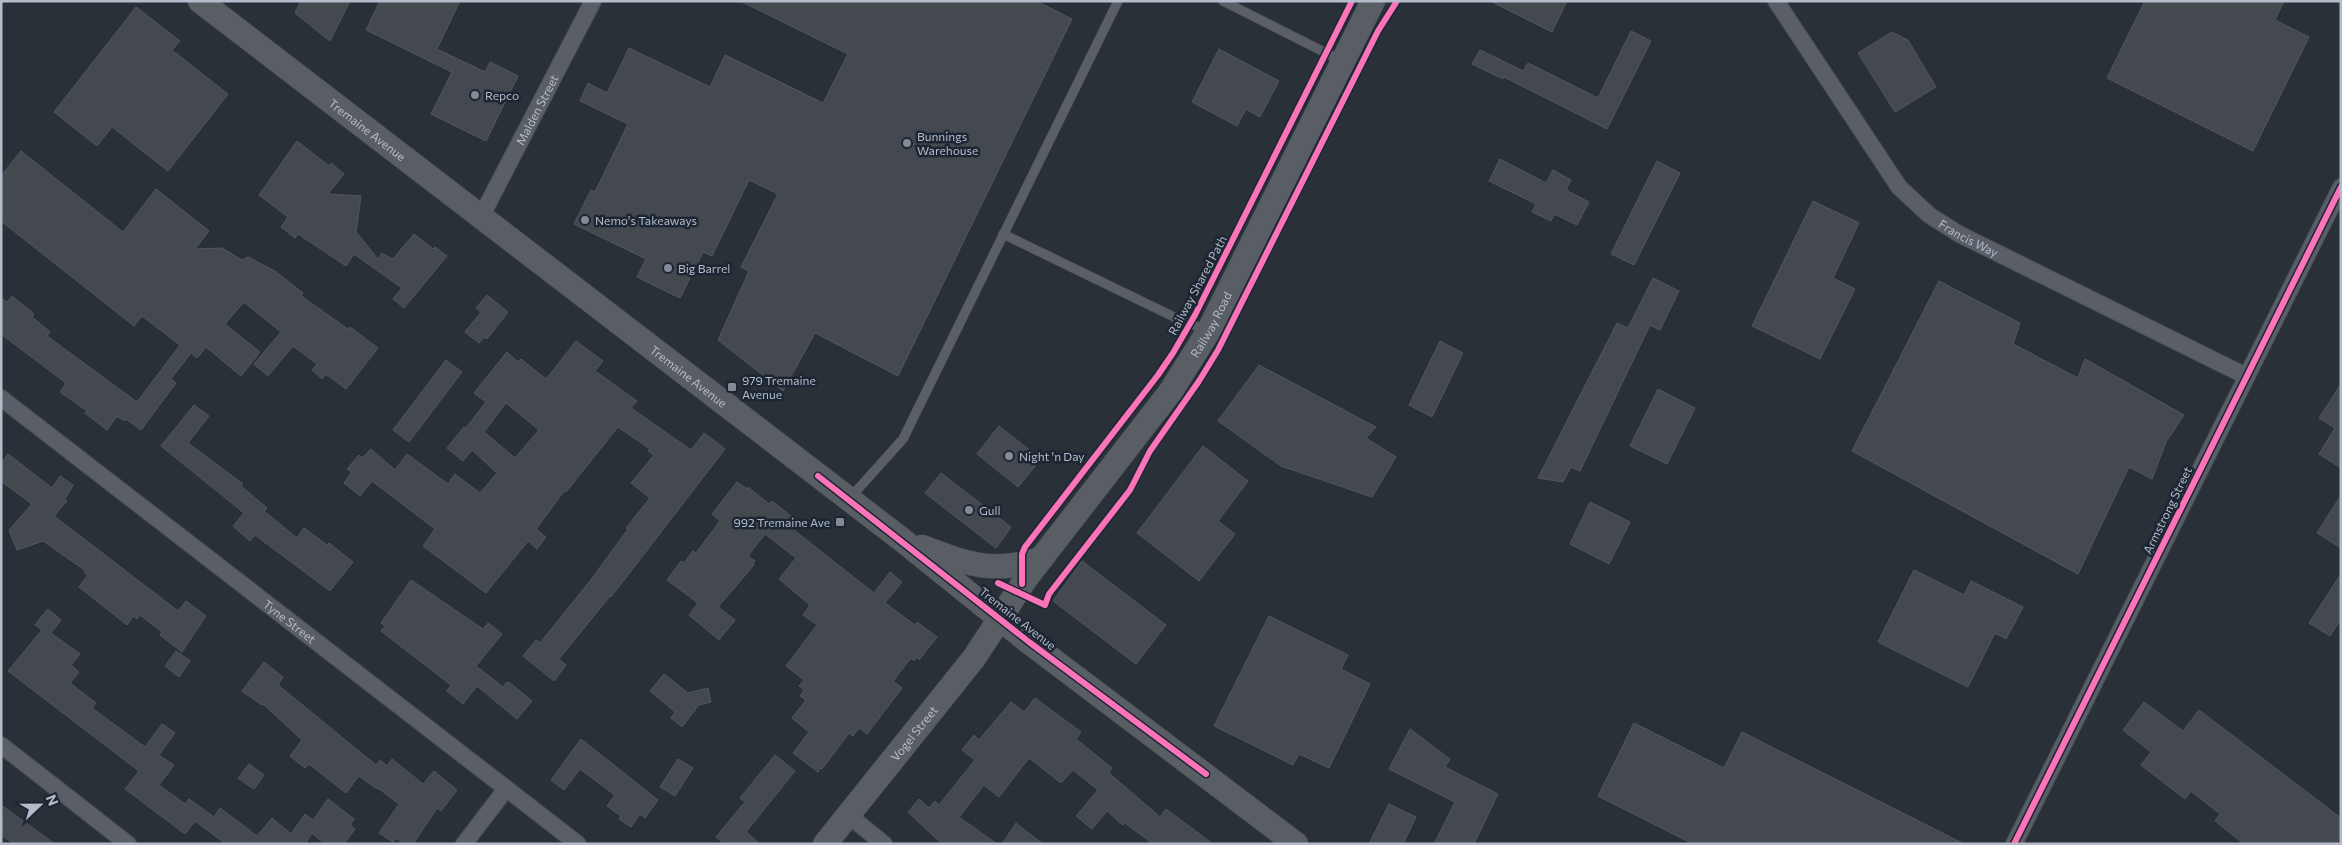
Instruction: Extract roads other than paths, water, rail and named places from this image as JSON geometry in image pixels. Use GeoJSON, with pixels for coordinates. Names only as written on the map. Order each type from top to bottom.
{"type":"FeatureCollection","features":[{"type":"Feature","properties":{"kind":"main road","name":"Tremaine Avenue"},"geometry":{"type":"LineString","coordinates":[[200,1],[901,539],[1000,619],[1296,844]]}},
{"type":"Feature","properties":{"kind":"main road","name":"Railway Road"},"geometry":{"type":"LineString","coordinates":[[1000,619],[1040,559],[1171,391],[1208,332],[1373,1]]}},
{"type":"Feature","properties":{"kind":"main road"},"geometry":{"type":"LineString","coordinates":[[901,539],[981,567],[1018,566],[1040,559]]}},
{"type":"Feature","properties":{"kind":"main road","name":"Vogel Street"},"geometry":{"type":"LineString","coordinates":[[826,844],[974,658],[1000,619]]}},
{"type":"Feature","properties":{"kind":"street","name":"Malden Street"},"geometry":{"type":"LineString","coordinates":[[481,218],[593,1]]}},
{"type":"Feature","properties":{"kind":"street","name":"Francis Way"},"geometry":{"type":"LineString","coordinates":[[1776,1],[1899,187],[1929,215],[1959,234],[2246,376]]}},
{"type":"Feature","properties":{"kind":"street","name":"Armstrong Street"},"geometry":{"type":"LineString","coordinates":[[2014,844],[2341,187]]}},
{"type":"Feature","properties":{"kind":"street","name":"Tyne Street"},"geometry":{"type":"LineString","coordinates":[[1,398],[578,844]]}},
{"type":"Feature","properties":{"kind":"street"},"geometry":{"type":"LineString","coordinates":[[1,745],[128,844]]}},
{"type":"Feature","properties":{"kind":"street"},"geometry":{"type":"LineString","coordinates":[[464,844],[506,789]]}},
{"type":"Feature","properties":{"kind":"street"},"geometry":{"type":"LineString","coordinates":[[848,815],[884,844]]}},
{"type":"Feature","properties":{"kind":"lane"},"geometry":{"type":"LineString","coordinates":[[848,499],[903,439],[1118,1]]}},
{"type":"Feature","properties":{"kind":"lane"},"geometry":{"type":"LineString","coordinates":[[1223,1],[1343,62]]}},
{"type":"Feature","properties":{"kind":"lane"},"geometry":{"type":"LineString","coordinates":[[1003,234],[1174,318],[1208,332]]}},
{"type":"Feature","properties":{"kind":"place","name":"Repco"},"geometry":{"type":"Point","coordinates":[475,95]}},
{"type":"Feature","properties":{"kind":"place","name":"Bunnings Warehouse"},"geometry":{"type":"Point","coordinates":[907,143]}},
{"type":"Feature","properties":{"kind":"place","name":"Nemo's Takeaways"},"geometry":{"type":"Point","coordinates":[585,220]}},
{"type":"Feature","properties":{"kind":"place","name":"Big Barrel"},"geometry":{"type":"Point","coordinates":[668,268]}},
{"type":"Feature","properties":{"kind":"place","name":"979 Tremaine Avenue"},"geometry":{"type":"Point","coordinates":[732,387]}},
{"type":"Feature","properties":{"kind":"place","name":"Night 'n Day"},"geometry":{"type":"Point","coordinates":[1009,456]}},
{"type":"Feature","properties":{"kind":"place","name":"Gull"},"geometry":{"type":"Point","coordinates":[969,510]}},
{"type":"Feature","properties":{"kind":"place","name":"992 Tremaine Ave"},"geometry":{"type":"Point","coordinates":[840,522]}}]}
